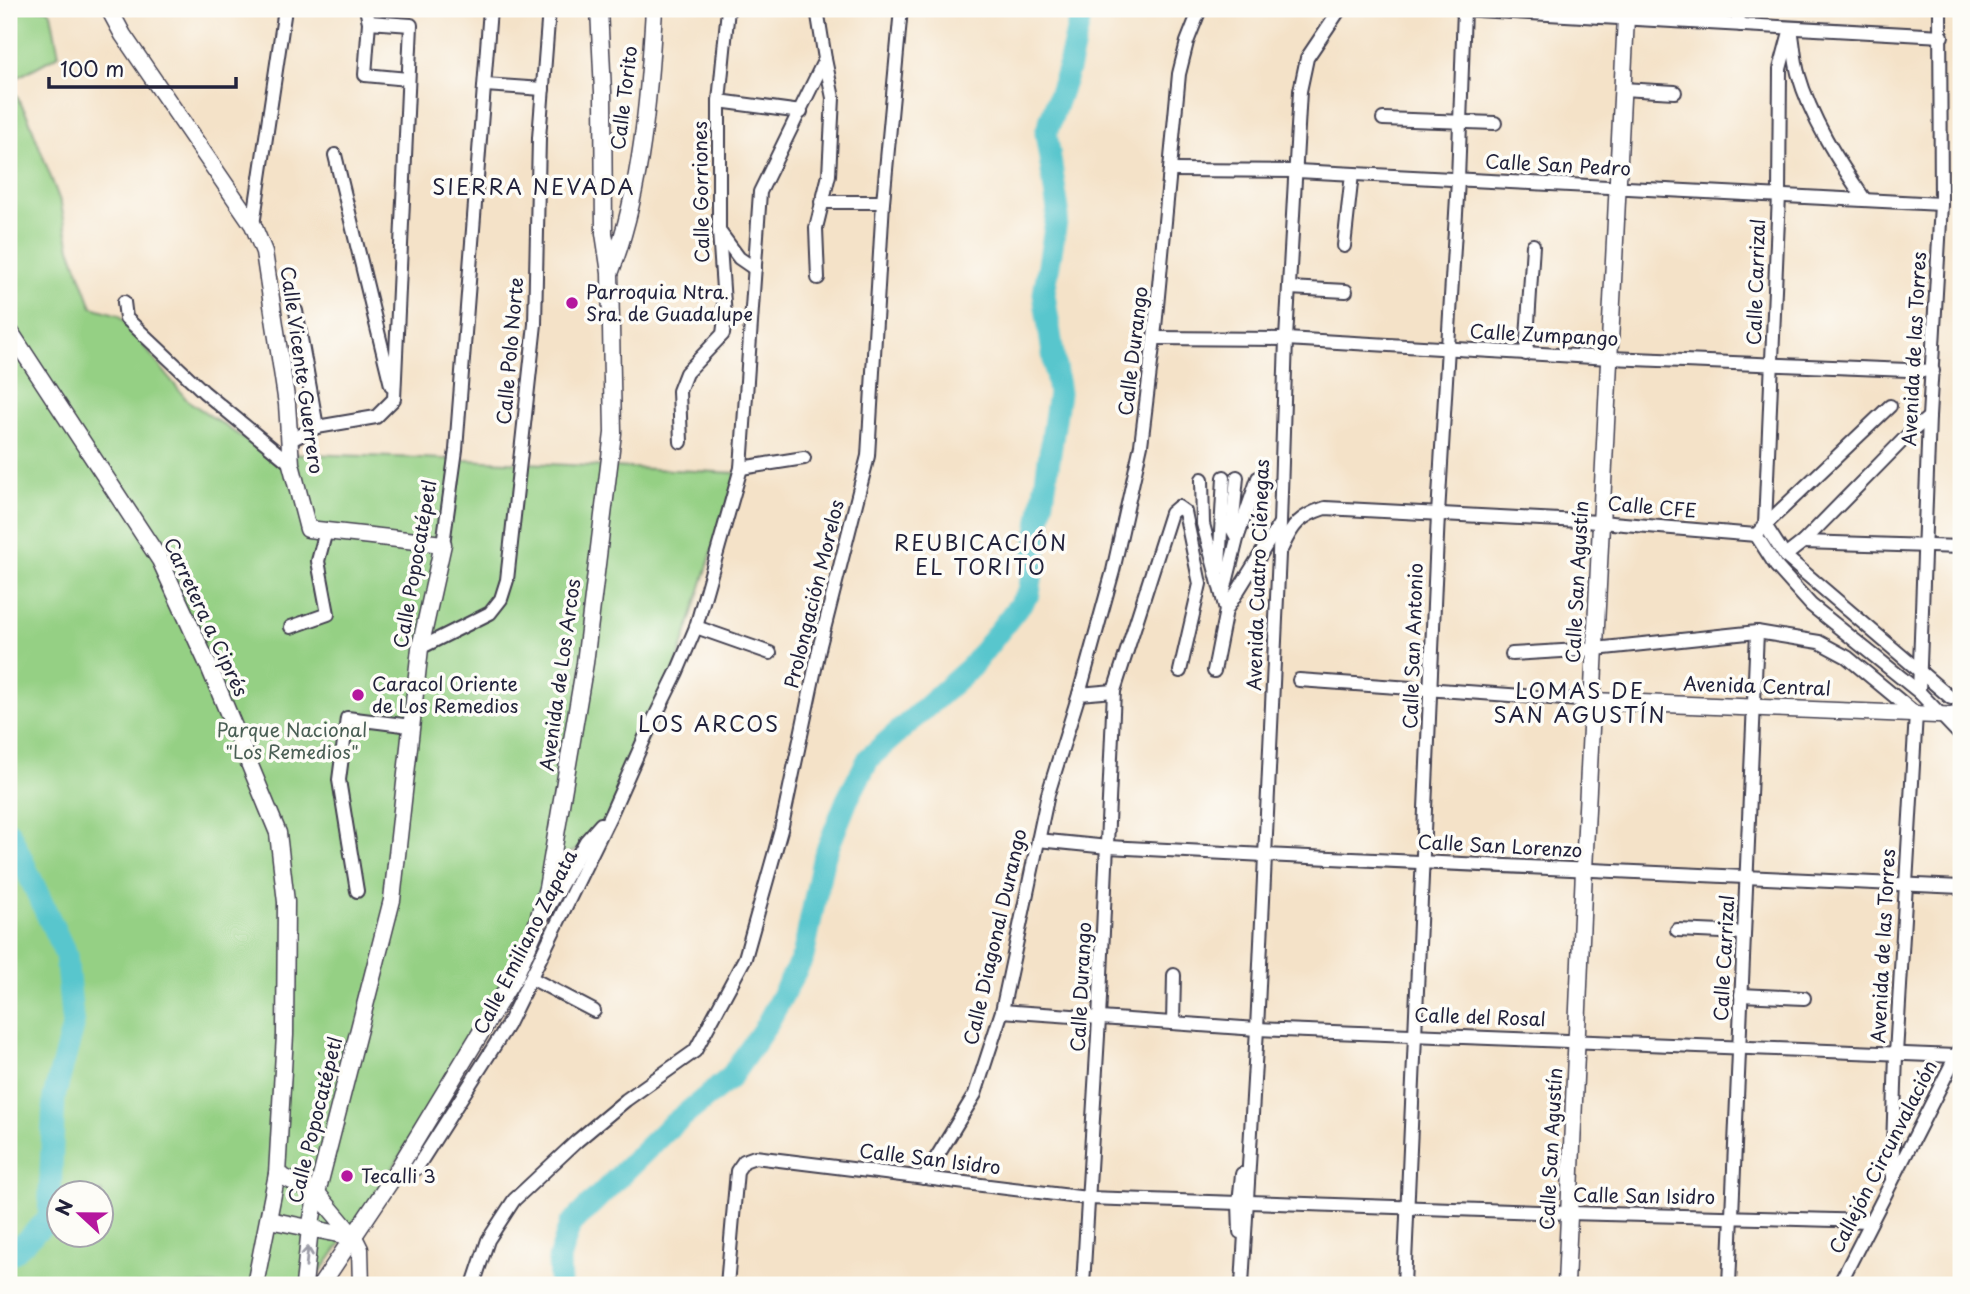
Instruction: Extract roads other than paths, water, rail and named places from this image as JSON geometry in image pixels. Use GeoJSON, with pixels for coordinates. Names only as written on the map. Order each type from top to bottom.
{"type":"FeatureCollection","features":[{"type":"Feature","properties":{"kind":"main road","name":"Calle Vicente Guerrero"},"geometry":{"type":"LineString","coordinates":[[109,9],[123,35],[253,225],[264,252],[287,404],[291,464],[308,529],[326,531]]}},
{"type":"Feature","properties":{"kind":"main road","name":"Avenida de Los Arcos"},"geometry":{"type":"LineString","coordinates":[[321,1285],[392,1179],[515,976],[535,930],[547,888],[585,663],[613,433],[610,273],[604,233],[603,92],[599,9]]}},
{"type":"Feature","properties":{"kind":"main road","name":"Calle Torito"},"geometry":{"type":"LineString","coordinates":[[610,273],[625,233],[650,94],[654,9]]}},
{"type":"Feature","properties":{"kind":"main road","name":"Calle San Agustín"},"geometry":{"type":"LineString","coordinates":[[1566,1285],[1600,522],[1610,358],[1623,13]]}},
{"type":"Feature","properties":{"kind":"main road","name":"Carretera a Ciprés"},"geometry":{"type":"LineString","coordinates":[[9,330],[160,560],[210,669],[278,833],[286,902],[285,1035],[277,1174],[255,1285]]}},
{"type":"Feature","properties":{"kind":"main road"},"geometry":{"type":"LineString","coordinates":[[326,531],[443,544]]}},
{"type":"Feature","properties":{"kind":"main road","name":"Calle Popocatépetl"},"geometry":{"type":"LineString","coordinates":[[304,1285],[317,1193],[392,900],[420,648],[443,544]]}},
{"type":"Feature","properties":{"kind":"main road","name":"Avenida Central"},"geometry":{"type":"LineString","coordinates":[[1592,701],[1961,716]]}},
{"type":"Feature","properties":{"kind":"main road"},"geometry":{"type":"LineString","coordinates":[[277,1174],[317,1193],[354,1237],[360,1249],[361,1285]]}},
{"type":"Feature","properties":{"kind":"main road"},"geometry":{"type":"LineString","coordinates":[[269,1220],[354,1237]]}},
{"type":"Feature","properties":{"kind":"street"},"geometry":{"type":"LineString","coordinates":[[253,225],[285,9]]}},
{"type":"Feature","properties":{"kind":"street","name":"Calle Popocatépetl"},"geometry":{"type":"LineString","coordinates":[[443,544],[456,450],[490,9]]}},
{"type":"Feature","properties":{"kind":"street","name":"Calle Polo Norte"},"geometry":{"type":"LineString","coordinates":[[420,648],[489,613],[501,599],[507,580],[535,324],[538,138],[549,9]]}},
{"type":"Feature","properties":{"kind":"street","name":"Calle Gorriones"},"geometry":{"type":"LineString","coordinates":[[681,442],[680,391],[686,373],[723,334],[725,318],[719,231],[719,101],[727,9]]}},
{"type":"Feature","properties":{"kind":"street"},"geometry":{"type":"LineString","coordinates":[[817,9],[833,98],[829,174],[816,228],[818,278]]}},
{"type":"Feature","properties":{"kind":"street","name":"Prolongación Morelos"},"geometry":{"type":"LineString","coordinates":[[473,1285],[488,1240],[514,1200],[606,1116],[695,1051],[745,958],[781,830],[820,645],[868,456],[883,202],[901,9]]}},
{"type":"Feature","properties":{"kind":"street","name":"Calle Durango"},"geometry":{"type":"LineString","coordinates":[[1079,694],[1113,571],[1141,445],[1180,74],[1187,42],[1200,9]]}},
{"type":"Feature","properties":{"kind":"street","name":"Avenida Cuatro Ciénegas"},"geometry":{"type":"LineString","coordinates":[[1242,1285],[1244,1202],[1257,1029],[1286,339],[1300,91],[1307,58],[1340,9]]}},
{"type":"Feature","properties":{"kind":"street"},"geometry":{"type":"LineString","coordinates":[[1462,9],[1623,13],[1741,25],[1942,36]]}},
{"type":"Feature","properties":{"kind":"street","name":"Calle San Antonio"},"geometry":{"type":"LineString","coordinates":[[1404,1285],[1438,514],[1458,180],[1462,9]]}},
{"type":"Feature","properties":{"kind":"street"},"geometry":{"type":"LineString","coordinates":[[1734,9],[1741,25]]}},
{"type":"Feature","properties":{"kind":"street","name":"Avenida de las Torres"},"geometry":{"type":"LineString","coordinates":[[1919,692],[1929,417],[1941,204],[1940,9]]}},
{"type":"Feature","properties":{"kind":"street"},"geometry":{"type":"LineString","coordinates":[[289,441],[317,427],[376,416],[394,399],[411,25],[367,15],[365,75],[408,79]]}},
{"type":"Feature","properties":{"kind":"street"},"geometry":{"type":"LineString","coordinates":[[1791,28],[1798,73],[1815,117],[1837,159],[1865,200]]}},
{"type":"Feature","properties":{"kind":"street","name":"Calle Carrizal"},"geometry":{"type":"LineString","coordinates":[[1760,530],[1772,365],[1779,195],[1780,69],[1791,28]]}},
{"type":"Feature","properties":{"kind":"street","name":"Calle Emiliano Zapata"},"geometry":{"type":"LineString","coordinates":[[392,1179],[416,1169],[507,1026],[611,814],[696,627],[741,468],[760,192],[825,59]]}},
{"type":"Feature","properties":{"kind":"street"},"geometry":{"type":"LineString","coordinates":[[485,85],[543,89]]}},
{"type":"Feature","properties":{"kind":"street"},"geometry":{"type":"LineString","coordinates":[[1622,89],[1675,92]]}},
{"type":"Feature","properties":{"kind":"street"},"geometry":{"type":"LineString","coordinates":[[719,101],[800,112]]}},
{"type":"Feature","properties":{"kind":"street"},"geometry":{"type":"LineString","coordinates":[[1383,119],[1495,123]]}},
{"type":"Feature","properties":{"kind":"street"},"geometry":{"type":"LineString","coordinates":[[335,155],[394,399]]}},
{"type":"Feature","properties":{"kind":"street","name":"Calle San Pedro"},"geometry":{"type":"LineString","coordinates":[[1172,170],[1297,171],[1941,204]]}},
{"type":"Feature","properties":{"kind":"street"},"geometry":{"type":"LineString","coordinates":[[1344,246],[1352,174]]}},
{"type":"Feature","properties":{"kind":"street"},"geometry":{"type":"LineString","coordinates":[[821,202],[883,202]]}},
{"type":"Feature","properties":{"kind":"street"},"geometry":{"type":"LineString","coordinates":[[719,231],[739,258],[755,269]]}},
{"type":"Feature","properties":{"kind":"street"},"geometry":{"type":"LineString","coordinates":[[1526,354],[1533,244]]}},
{"type":"Feature","properties":{"kind":"street"},"geometry":{"type":"LineString","coordinates":[[1289,288],[1346,291]]}},
{"type":"Feature","properties":{"kind":"street"},"geometry":{"type":"LineString","coordinates":[[124,302],[126,318],[204,392],[291,464]]}},
{"type":"Feature","properties":{"kind":"street"},"geometry":{"type":"LineString","coordinates":[[296,311],[317,427]]}},
{"type":"Feature","properties":{"kind":"street","name":"Calle Zumpango"},"geometry":{"type":"LineString","coordinates":[[1154,338],[1286,339],[1526,354],[1933,371]]}},
{"type":"Feature","properties":{"kind":"street"},"geometry":{"type":"LineString","coordinates":[[1760,530],[1890,406]]}},
{"type":"Feature","properties":{"kind":"street"},"geometry":{"type":"LineString","coordinates":[[1785,556],[1929,417]]}},
{"type":"Feature","properties":{"kind":"street"},"geometry":{"type":"LineString","coordinates":[[741,468],[804,458]]}},
{"type":"Feature","properties":{"kind":"street"},"geometry":{"type":"LineString","coordinates":[[1218,580],[1231,477],[1232,529],[1237,539]]}},
{"type":"Feature","properties":{"kind":"street"},"geometry":{"type":"LineString","coordinates":[[1223,597],[1237,539],[1258,478]]}},
{"type":"Feature","properties":{"kind":"street"},"geometry":{"type":"LineString","coordinates":[[1202,479],[1203,524],[1226,610]]}},
{"type":"Feature","properties":{"kind":"street","name":"Calle Durango"},"geometry":{"type":"LineString","coordinates":[[1083,1285],[1108,847],[1114,691],[1171,513],[1178,508],[1185,512],[1200,584],[1180,671]]}},
{"type":"Feature","properties":{"kind":"street","name":"Calle CFE"},"geometry":{"type":"LineString","coordinates":[[1279,554],[1291,529],[1306,514],[1325,508],[1760,530]]}},
{"type":"Feature","properties":{"kind":"street"},"geometry":{"type":"LineString","coordinates":[[1214,671],[1226,610],[1280,523]]}},
{"type":"Feature","properties":{"kind":"street"},"geometry":{"type":"LineString","coordinates":[[1760,530],[1785,556],[1951,698]]}},
{"type":"Feature","properties":{"kind":"street"},"geometry":{"type":"LineString","coordinates":[[1760,530],[1776,566],[1811,605],[1919,692],[1961,736]]}},
{"type":"Feature","properties":{"kind":"street"},"geometry":{"type":"LineString","coordinates":[[291,626],[328,614],[318,561],[326,531]]}},
{"type":"Feature","properties":{"kind":"street"},"geometry":{"type":"LineString","coordinates":[[1802,542],[1961,547]]}},
{"type":"Feature","properties":{"kind":"street"},"geometry":{"type":"LineString","coordinates":[[696,627],[771,653]]}},
{"type":"Feature","properties":{"kind":"street"},"geometry":{"type":"LineString","coordinates":[[1512,654],[1595,649],[1758,632],[1819,642],[1847,657],[1916,714]]}},
{"type":"Feature","properties":{"kind":"street","name":"Calle Carrizal"},"geometry":{"type":"LineString","coordinates":[[1729,1285],[1758,632]]}},
{"type":"Feature","properties":{"kind":"street","name":"Avenida Central"},"geometry":{"type":"LineString","coordinates":[[1299,680],[1592,701]]}},
{"type":"Feature","properties":{"kind":"street"},"geometry":{"type":"LineString","coordinates":[[1079,694],[1114,691]]}},
{"type":"Feature","properties":{"kind":"street","name":"Calle Diagonal Durango"},"geometry":{"type":"LineString","coordinates":[[924,1178],[975,1094],[1002,1011],[1048,794],[1079,694]]}},
{"type":"Feature","properties":{"kind":"street","name":"Avenida de las Torres"},"geometry":{"type":"LineString","coordinates":[[1892,1180],[1896,1054],[1916,714]]}},
{"type":"Feature","properties":{"kind":"street"},"geometry":{"type":"LineString","coordinates":[[357,891],[339,780],[347,718],[411,726]]}},
{"type":"Feature","properties":{"kind":"street","name":"Calle Emiliano Zapata"},"geometry":{"type":"LineString","coordinates":[[535,930],[586,841],[611,814]]}},
{"type":"Feature","properties":{"kind":"street","name":"Calle San Lorenzo"},"geometry":{"type":"LineString","coordinates":[[1038,840],[1108,847],[1265,855],[1961,887]]}},
{"type":"Feature","properties":{"kind":"street"},"geometry":{"type":"LineString","coordinates":[[1677,930],[1744,933]]}},
{"type":"Feature","properties":{"kind":"street"},"geometry":{"type":"LineString","coordinates":[[1173,1023],[1174,975]]}},
{"type":"Feature","properties":{"kind":"street"},"geometry":{"type":"LineString","coordinates":[[531,978],[594,1011]]}},
{"type":"Feature","properties":{"kind":"street"},"geometry":{"type":"LineString","coordinates":[[1741,996],[1804,998]]}},
{"type":"Feature","properties":{"kind":"street","name":"Calle del Rosal"},"geometry":{"type":"LineString","coordinates":[[1002,1011],[1257,1029],[1896,1054],[1959,1051]]}},
{"type":"Feature","properties":{"kind":"street","name":"Callejón Circunvalación"},"geometry":{"type":"LineString","coordinates":[[1839,1285],[1959,1051]]}},
{"type":"Feature","properties":{"kind":"street","name":"Calle San Isidro"},"geometry":{"type":"LineString","coordinates":[[727,1285],[737,1171],[744,1161],[755,1157],[1087,1198],[1871,1221]]}},
{"type":"Feature","properties":{"kind":"waterway"},"geometry":{"type":"LineString","coordinates":[[560,1285],[559,1259],[570,1225],[666,1130],[730,1078],[766,1026],[803,957],[823,860],[847,800],[869,758],[971,667],[1029,593],[1059,393],[1044,294],[1058,210],[1046,133],[1068,70],[1082,9]]}},
{"type":"Feature","properties":{"kind":"waterway"},"geometry":{"type":"LineString","coordinates":[[9,832],[66,955],[73,1027],[54,1097],[49,1219],[9,1254]]}},
{"type":"Feature","properties":{"kind":"place","name":"Parroquia Ntra. Sra. de Guadalupe"},"geometry":{"type":"Point","coordinates":[572,303]}},
{"type":"Feature","properties":{"kind":"place","name":"Caracol Oriente de Los Remedios"},"geometry":{"type":"Point","coordinates":[358,695]}},
{"type":"Feature","properties":{"kind":"place","name":"Tecalli 3"},"geometry":{"type":"Point","coordinates":[347,1176]}},
{"type":"Feature","properties":{"kind":"district","name":"SIERRA NEVADA"},"geometry":{"type":"Point","coordinates":[534,188]}},
{"type":"Feature","properties":{"kind":"district","name":"REUBICACIÓN EL TORITO"},"geometry":{"type":"Point","coordinates":[981,556]}},
{"type":"Feature","properties":{"kind":"district","name":"LOMAS DE SAN AGUSTÍN"},"geometry":{"type":"Point","coordinates":[1580,704]}},
{"type":"Feature","properties":{"kind":"district","name":"LOS ARCOS"},"geometry":{"type":"Point","coordinates":[709,725]}},
{"type":"Feature","properties":{"kind":"park label","name":"Parque Nacional \"Los Remedios\""},"geometry":{"type":"Point","coordinates":[292,741]}}]}
